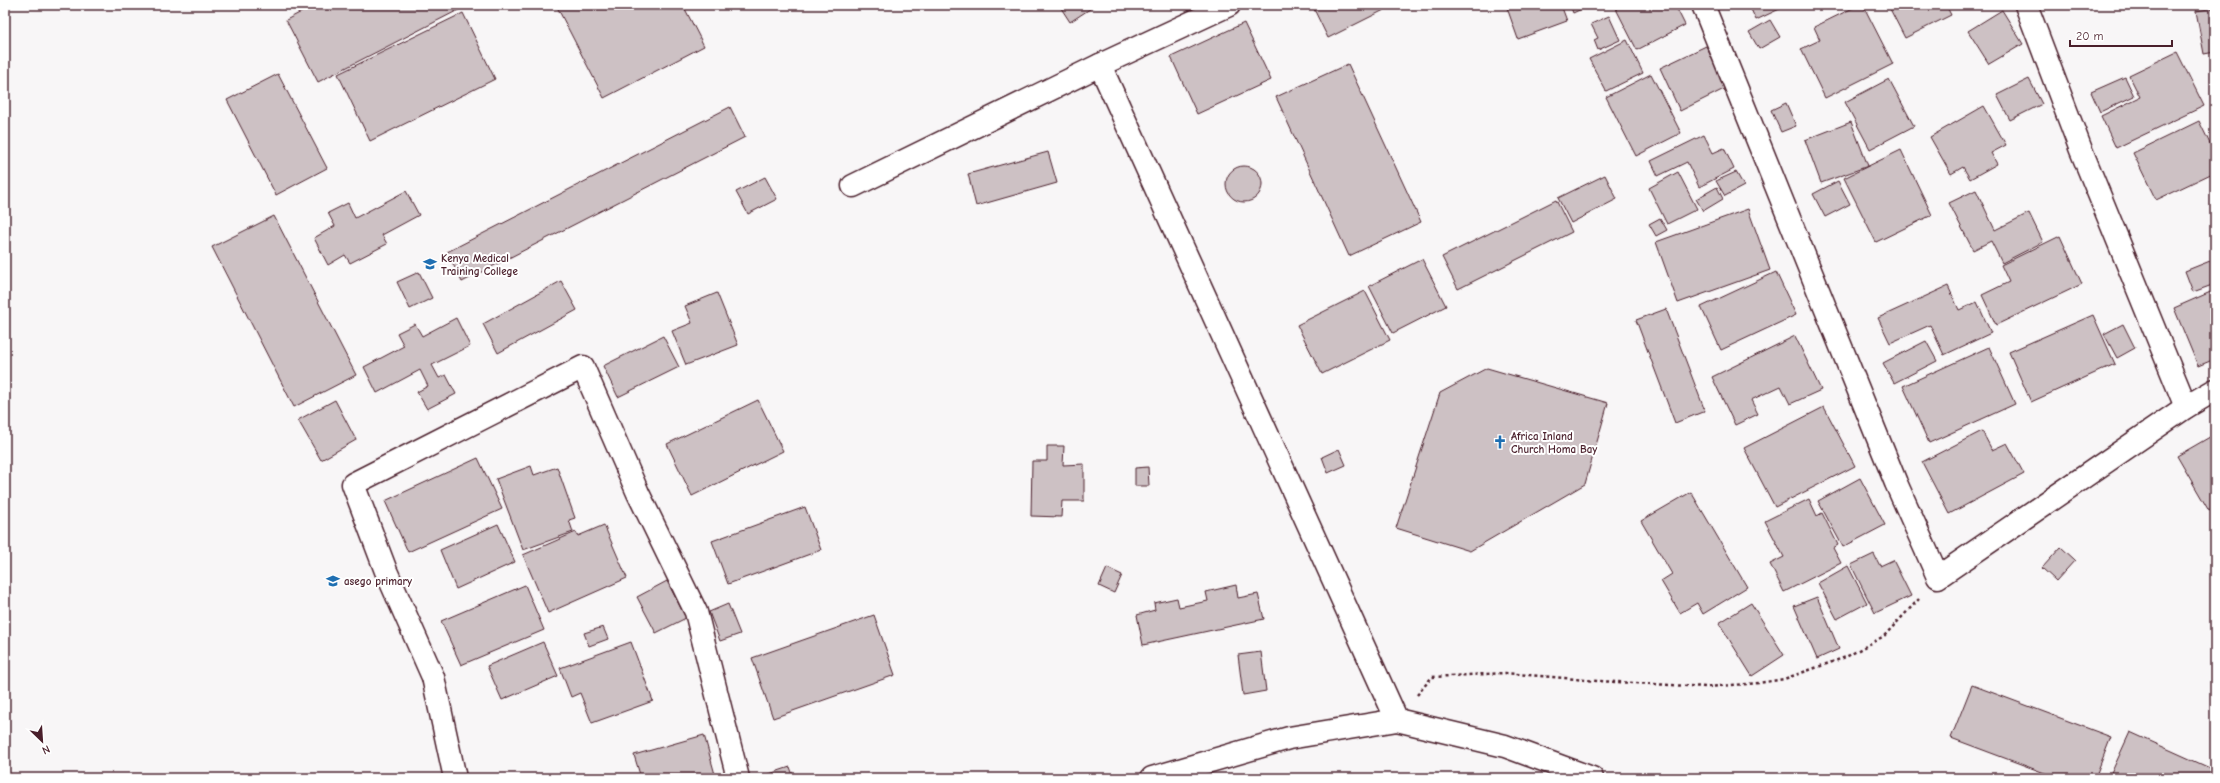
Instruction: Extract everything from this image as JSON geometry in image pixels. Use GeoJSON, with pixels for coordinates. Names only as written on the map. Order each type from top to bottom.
{"type":"FeatureCollection","features":[{"type":"Feature","properties":{"kind":"street"},"geometry":{"type":"LineString","coordinates":[[853,186],[1100,65],[1229,5]]}},
{"type":"Feature","properties":{"kind":"street"},"geometry":{"type":"LineString","coordinates":[[1703,5],[1896,483],[1938,578],[2186,407],[2215,390]]}},
{"type":"Feature","properties":{"kind":"street"},"geometry":{"type":"LineString","coordinates":[[2026,5],[2084,157],[2186,407]]}},
{"type":"Feature","properties":{"kind":"street"},"geometry":{"type":"LineString","coordinates":[[1100,65],[1397,720]]}},
{"type":"Feature","properties":{"kind":"street"},"geometry":{"type":"LineString","coordinates":[[455,778],[433,677],[386,571],[353,484],[583,367],[638,493],[696,612],[738,778]]}},
{"type":"Feature","properties":{"kind":"street"},"geometry":{"type":"LineString","coordinates":[[1152,778],[1289,738],[1397,720],[1505,746],[1592,778]]}},
{"type":"Feature","properties":{"kind":"path"},"geometry":{"type":"LineString","coordinates":[[1397,720],[1432,677],[1506,673],[1598,681],[1707,687],[1784,679],[1846,657],[1884,636],[1909,612],[1938,578]]}},
{"type":"Feature","properties":{"kind":"building"},"geometry":{"type":"Polygon","coordinates":[[[315,5],[468,5],[318,82],[286,20],[315,5]]]}},
{"type":"Feature","properties":{"kind":"building"},"geometry":{"type":"Polygon","coordinates":[[[556,5],[683,5],[704,46],[604,98],[556,5]]]}},
{"type":"Feature","properties":{"kind":"building"},"geometry":{"type":"Polygon","coordinates":[[[1059,5],[1096,5],[1070,22],[1059,5]]]}},
{"type":"Feature","properties":{"kind":"building"},"geometry":{"type":"Polygon","coordinates":[[[1312,5],[1394,5],[1328,38],[1312,5]]]}},
{"type":"Feature","properties":{"kind":"building"},"geometry":{"type":"Polygon","coordinates":[[[1506,5],[1561,5],[1567,21],[1518,39],[1506,5]]]}},
{"type":"Feature","properties":{"kind":"building"},"geometry":{"type":"Polygon","coordinates":[[[1570,5],[1590,5],[1573,13],[1570,5]]]}},
{"type":"Feature","properties":{"kind":"building"},"geometry":{"type":"Polygon","coordinates":[[[1614,5],[1675,5],[1685,25],[1637,50],[1614,5]]]}},
{"type":"Feature","properties":{"kind":"building"},"geometry":{"type":"Polygon","coordinates":[[[1749,5],[1788,5],[1756,20],[1749,5]]]}},
{"type":"Feature","properties":{"kind":"building"},"geometry":{"type":"Polygon","coordinates":[[[1859,5],[1863,5],[1893,64],[1825,98],[1801,49],[1820,40],[1814,27],[1859,5]]]}},
{"type":"Feature","properties":{"kind":"building"},"geometry":{"type":"Polygon","coordinates":[[[1888,5],[1946,5],[1951,15],[1905,38],[1888,5]]]}},
{"type":"Feature","properties":{"kind":"building"},"geometry":{"type":"Polygon","coordinates":[[[2215,8],[2215,52],[2204,54],[2196,11],[2215,8]]]}},
{"type":"Feature","properties":{"kind":"building"},"geometry":{"type":"Polygon","coordinates":[[[2002,10],[2023,44],[1989,64],[1968,31],[2002,10]]]}},
{"type":"Feature","properties":{"kind":"building"},"geometry":{"type":"Polygon","coordinates":[[[463,13],[495,79],[370,141],[338,74],[463,13]]]}},
{"type":"Feature","properties":{"kind":"building"},"geometry":{"type":"Polygon","coordinates":[[[1609,16],[1620,40],[1598,50],[1594,40],[1598,38],[1591,24],[1609,16]]]}},
{"type":"Feature","properties":{"kind":"building"},"geometry":{"type":"Polygon","coordinates":[[[1770,20],[1780,37],[1759,49],[1749,32],[1770,20]]]}},
{"type":"Feature","properties":{"kind":"building"},"geometry":{"type":"Polygon","coordinates":[[[1244,23],[1271,80],[1197,114],[1171,57],[1244,23]]]}},
{"type":"Feature","properties":{"kind":"building"},"geometry":{"type":"Polygon","coordinates":[[[1627,40],[1643,73],[1606,91],[1589,59],[1627,40]]]}},
{"type":"Feature","properties":{"kind":"building"},"geometry":{"type":"Polygon","coordinates":[[[1706,46],[1726,88],[1680,111],[1660,68],[1706,46]]]}},
{"type":"Feature","properties":{"kind":"building"},"geometry":{"type":"Polygon","coordinates":[[[2177,52],[2204,106],[2116,148],[2101,116],[2140,97],[2129,75],[2177,52]]]}},
{"type":"Feature","properties":{"kind":"building"},"geometry":{"type":"Polygon","coordinates":[[[1348,64],[1421,222],[1349,256],[1276,97],[1348,64]]]}},
{"type":"Feature","properties":{"kind":"building"},"geometry":{"type":"Polygon","coordinates":[[[278,74],[327,168],[276,195],[227,100],[278,74]]]}},
{"type":"Feature","properties":{"kind":"building"},"geometry":{"type":"Polygon","coordinates":[[[1651,74],[1681,133],[1636,156],[1606,97],[1651,74]]]}},
{"type":"Feature","properties":{"kind":"building"},"geometry":{"type":"Polygon","coordinates":[[[2125,77],[2134,96],[2100,112],[2091,92],[2125,77]]]}},
{"type":"Feature","properties":{"kind":"building"},"geometry":{"type":"Polygon","coordinates":[[[1889,79],[1914,126],[1870,149],[1845,102],[1889,79]]]}},
{"type":"Feature","properties":{"kind":"building"},"geometry":{"type":"Polygon","coordinates":[[[2029,79],[2042,104],[2010,120],[1997,95],[2029,79]]]}},
{"type":"Feature","properties":{"kind":"building"},"geometry":{"type":"Polygon","coordinates":[[[1786,103],[1796,126],[1781,132],[1771,110],[1786,103]]]}},
{"type":"Feature","properties":{"kind":"building"},"geometry":{"type":"Polygon","coordinates":[[[1984,106],[2006,145],[1991,153],[1997,164],[1970,179],[1963,167],[1951,174],[1930,137],[1984,106]]]}},
{"type":"Feature","properties":{"kind":"building"},"geometry":{"type":"Polygon","coordinates":[[[730,107],[745,137],[462,282],[447,252],[730,107]]]}},
{"type":"Feature","properties":{"kind":"building"},"geometry":{"type":"Polygon","coordinates":[[[2199,121],[2215,154],[2215,172],[2156,200],[2133,153],[2199,121]]]}},
{"type":"Feature","properties":{"kind":"building"},"geometry":{"type":"Polygon","coordinates":[[[1851,122],[1868,166],[1821,183],[1805,140],[1851,122]]]}},
{"type":"Feature","properties":{"kind":"building"},"geometry":{"type":"Polygon","coordinates":[[[1704,135],[1713,153],[1724,148],[1734,169],[1699,187],[1687,162],[1658,176],[1651,161],[1704,135]]]}},
{"type":"Feature","properties":{"kind":"building"},"geometry":{"type":"Polygon","coordinates":[[[1901,150],[1932,215],[1876,242],[1844,178],[1901,150]]]}},
{"type":"Feature","properties":{"kind":"building"},"geometry":{"type":"Polygon","coordinates":[[[1048,152],[1057,183],[976,206],[968,174],[1048,152]]]}},
{"type":"Feature","properties":{"kind":"building"},"geometry":{"type":"Polygon","coordinates":[[[1248,166],[1257,171],[1261,177],[1261,191],[1257,197],[1248,202],[1240,202],[1231,197],[1227,191],[1226,180],[1231,171],[1237,167],[1248,166]]]}},
{"type":"Feature","properties":{"kind":"building"},"geometry":{"type":"Polygon","coordinates":[[[1678,172],[1697,209],[1667,224],[1649,188],[1678,172]]]}},
{"type":"Feature","properties":{"kind":"building"},"geometry":{"type":"Polygon","coordinates":[[[1736,172],[1744,186],[1725,196],[1716,181],[1736,172]]]}},
{"type":"Feature","properties":{"kind":"building"},"geometry":{"type":"Polygon","coordinates":[[[1605,175],[1617,199],[1571,223],[1558,198],[1605,175]]]}},
{"type":"Feature","properties":{"kind":"building"},"geometry":{"type":"Polygon","coordinates":[[[765,177],[777,199],[748,214],[736,192],[765,177]]]}},
{"type":"Feature","properties":{"kind":"building"},"geometry":{"type":"Polygon","coordinates":[[[1838,181],[1850,204],[1825,217],[1813,194],[1838,181]]]}},
{"type":"Feature","properties":{"kind":"building"},"geometry":{"type":"Polygon","coordinates":[[[1717,187],[1723,199],[1703,211],[1696,199],[1717,187]]]}},
{"type":"Feature","properties":{"kind":"building"},"geometry":{"type":"Polygon","coordinates":[[[1976,190],[1995,230],[2029,213],[2043,242],[2002,263],[1991,241],[1973,250],[1949,203],[1976,190]]]}},
{"type":"Feature","properties":{"kind":"building"},"geometry":{"type":"Polygon","coordinates":[[[406,191],[419,215],[382,235],[387,244],[350,263],[345,255],[328,265],[314,238],[335,226],[328,213],[348,203],[355,218],[406,191]]]}},
{"type":"Feature","properties":{"kind":"building"},"geometry":{"type":"Polygon","coordinates":[[[1556,200],[1572,232],[1458,289],[1442,257],[1556,200]]]}},
{"type":"Feature","properties":{"kind":"building"},"geometry":{"type":"Polygon","coordinates":[[[1748,209],[1770,270],[1678,303],[1656,242],[1748,209]]]}},
{"type":"Feature","properties":{"kind":"building"},"geometry":{"type":"Polygon","coordinates":[[[274,216],[356,375],[294,407],[212,247],[274,216]]]}},
{"type":"Feature","properties":{"kind":"building"},"geometry":{"type":"Polygon","coordinates":[[[1660,218],[1667,230],[1656,236],[1649,224],[1660,218]]]}},
{"type":"Feature","properties":{"kind":"building"},"geometry":{"type":"Polygon","coordinates":[[[2060,236],[2082,284],[1996,325],[1982,295],[2009,282],[2001,265],[2060,236]]]}},
{"type":"Feature","properties":{"kind":"building"},"geometry":{"type":"Polygon","coordinates":[[[1422,259],[1446,306],[1393,333],[1369,286],[1422,259]]]}},
{"type":"Feature","properties":{"kind":"building"},"geometry":{"type":"Polygon","coordinates":[[[2215,259],[2215,284],[2193,292],[2185,271],[2215,259]]]}},
{"type":"Feature","properties":{"kind":"building"},"geometry":{"type":"Polygon","coordinates":[[[419,272],[432,298],[410,309],[397,282],[419,272]]]}},
{"type":"Feature","properties":{"kind":"building"},"geometry":{"type":"Polygon","coordinates":[[[1776,272],[1796,315],[1721,350],[1701,307],[1776,272]]]}},
{"type":"Feature","properties":{"kind":"building"},"geometry":{"type":"Polygon","coordinates":[[[561,281],[577,310],[498,353],[483,324],[561,281]]]}},
{"type":"Feature","properties":{"kind":"building"},"geometry":{"type":"Polygon","coordinates":[[[1948,286],[1959,310],[1977,302],[1991,333],[1944,355],[1930,325],[1890,343],[1878,318],[1948,286]]]}},
{"type":"Feature","properties":{"kind":"building"},"geometry":{"type":"Polygon","coordinates":[[[2215,290],[2215,359],[2198,366],[2174,308],[2215,290]]]}},
{"type":"Feature","properties":{"kind":"building"},"geometry":{"type":"Polygon","coordinates":[[[1365,291],[1390,340],[1322,374],[1297,325],[1365,291]]]}},
{"type":"Feature","properties":{"kind":"building"},"geometry":{"type":"Polygon","coordinates":[[[717,293],[738,345],[686,365],[672,331],[692,323],[685,306],[717,293]]]}},
{"type":"Feature","properties":{"kind":"building"},"geometry":{"type":"Polygon","coordinates":[[[1666,309],[1705,411],[1675,423],[1636,320],[1666,309]]]}},
{"type":"Feature","properties":{"kind":"building"},"geometry":{"type":"Polygon","coordinates":[[[2093,315],[2115,364],[2031,402],[2009,352],[2093,315]]]}},
{"type":"Feature","properties":{"kind":"building"},"geometry":{"type":"Polygon","coordinates":[[[456,318],[470,346],[432,365],[439,378],[446,375],[456,394],[427,409],[417,392],[428,386],[420,370],[377,393],[364,367],[404,346],[397,333],[415,324],[422,336],[456,318]]]}},
{"type":"Feature","properties":{"kind":"building"},"geometry":{"type":"Polygon","coordinates":[[[2123,324],[2135,348],[2117,358],[2104,334],[2123,324]]]}},
{"type":"Feature","properties":{"kind":"building"},"geometry":{"type":"Polygon","coordinates":[[[663,336],[679,367],[618,397],[603,366],[663,336]]]}},
{"type":"Feature","properties":{"kind":"building"},"geometry":{"type":"Polygon","coordinates":[[[1795,336],[1821,390],[1790,404],[1781,386],[1751,400],[1758,414],[1735,425],[1712,377],[1795,336]]]}},
{"type":"Feature","properties":{"kind":"building"},"geometry":{"type":"Polygon","coordinates":[[[1926,341],[1937,361],[1894,383],[1883,363],[1926,341]]]}},
{"type":"Feature","properties":{"kind":"building"},"geometry":{"type":"Polygon","coordinates":[[[1989,347],[2015,404],[1929,443],[1903,386],[1989,347]]]}},
{"type":"Feature","properties":{"kind":"building"},"geometry":{"type":"Polygon","coordinates":[[[1487,368],[1608,403],[1585,484],[1470,551],[1396,528],[1440,393],[1487,368]]]}},
{"type":"Feature","properties":{"kind":"building"},"geometry":{"type":"Polygon","coordinates":[[[335,400],[356,440],[321,460],[298,420],[335,400]]]}},
{"type":"Feature","properties":{"kind":"building"},"geometry":{"type":"Polygon","coordinates":[[[758,400],[783,451],[692,496],[667,444],[758,400]]]}},
{"type":"Feature","properties":{"kind":"building"},"geometry":{"type":"Polygon","coordinates":[[[1824,407],[1855,466],[1775,507],[1744,448],[1824,407]]]}},
{"type":"Feature","properties":{"kind":"building"},"geometry":{"type":"Polygon","coordinates":[[[1982,431],[1992,450],[2007,443],[2024,474],[1949,514],[1922,462],[1982,431]]]}},
{"type":"Feature","properties":{"kind":"building"},"geometry":{"type":"Polygon","coordinates":[[[2215,434],[2215,507],[2209,511],[2177,456],[2215,434]]]}},
{"type":"Feature","properties":{"kind":"building"},"geometry":{"type":"Polygon","coordinates":[[[1047,446],[1064,446],[1063,465],[1084,464],[1084,501],[1062,501],[1061,517],[1031,516],[1032,461],[1047,461],[1047,446]]]}},
{"type":"Feature","properties":{"kind":"building"},"geometry":{"type":"Polygon","coordinates":[[[1339,449],[1346,465],[1328,473],[1322,457],[1339,449]]]}},
{"type":"Feature","properties":{"kind":"building"},"geometry":{"type":"Polygon","coordinates":[[[478,458],[502,509],[408,552],[385,501],[478,458]]]}},
{"type":"Feature","properties":{"kind":"building"},"geometry":{"type":"Polygon","coordinates":[[[531,466],[534,475],[557,467],[575,518],[569,520],[573,532],[523,550],[496,479],[531,466]]]}},
{"type":"Feature","properties":{"kind":"building"},"geometry":{"type":"Polygon","coordinates":[[[1148,467],[1149,486],[1135,486],[1135,468],[1148,467]]]}},
{"type":"Feature","properties":{"kind":"building"},"geometry":{"type":"Polygon","coordinates":[[[1860,478],[1885,525],[1843,547],[1818,501],[1860,478]]]}},
{"type":"Feature","properties":{"kind":"building"},"geometry":{"type":"Polygon","coordinates":[[[1691,492],[1747,587],[1703,614],[1697,603],[1680,613],[1661,581],[1672,574],[1641,521],[1691,492]]]}},
{"type":"Feature","properties":{"kind":"building"},"geometry":{"type":"Polygon","coordinates":[[[1809,499],[1817,516],[1822,513],[1838,545],[1833,548],[1841,563],[1784,592],[1770,564],[1784,557],[1765,521],[1809,499]]]}},
{"type":"Feature","properties":{"kind":"building"},"geometry":{"type":"Polygon","coordinates":[[[805,507],[821,550],[728,584],[712,541],[805,507]]]}},
{"type":"Feature","properties":{"kind":"building"},"geometry":{"type":"Polygon","coordinates":[[[498,524],[515,562],[456,589],[440,550],[498,524]]]}},
{"type":"Feature","properties":{"kind":"building"},"geometry":{"type":"Polygon","coordinates":[[[604,525],[627,578],[548,613],[523,555],[576,532],[578,536],[604,525]]]}},
{"type":"Feature","properties":{"kind":"building"},"geometry":{"type":"Polygon","coordinates":[[[2061,547],[2075,560],[2056,581],[2042,568],[2061,547]]]}},
{"type":"Feature","properties":{"kind":"building"},"geometry":{"type":"Polygon","coordinates":[[[1874,554],[1880,566],[1893,560],[1911,596],[1875,613],[1851,565],[1874,554]]]}},
{"type":"Feature","properties":{"kind":"building"},"geometry":{"type":"Polygon","coordinates":[[[1848,566],[1867,603],[1837,619],[1818,583],[1848,566]]]}},
{"type":"Feature","properties":{"kind":"building"},"geometry":{"type":"Polygon","coordinates":[[[1107,568],[1122,575],[1114,593],[1099,586],[1107,568]]]}},
{"type":"Feature","properties":{"kind":"building"},"geometry":{"type":"Polygon","coordinates":[[[667,581],[686,618],[656,633],[637,597],[667,581]]]}},
{"type":"Feature","properties":{"kind":"building"},"geometry":{"type":"Polygon","coordinates":[[[525,585],[544,630],[461,665],[441,621],[525,585]]]}},
{"type":"Feature","properties":{"kind":"building"},"geometry":{"type":"Polygon","coordinates":[[[1236,585],[1238,598],[1258,594],[1264,619],[1143,645],[1137,615],[1155,610],[1154,603],[1177,598],[1179,607],[1208,601],[1206,592],[1236,585]]]}},
{"type":"Feature","properties":{"kind":"building"},"geometry":{"type":"Polygon","coordinates":[[[1817,597],[1839,649],[1817,659],[1794,606],[1817,597]]]}},
{"type":"Feature","properties":{"kind":"building"},"geometry":{"type":"Polygon","coordinates":[[[1751,603],[1784,655],[1752,676],[1719,623],[1751,603]]]}},
{"type":"Feature","properties":{"kind":"building"},"geometry":{"type":"Polygon","coordinates":[[[728,604],[740,634],[720,641],[709,612],[728,604]]]}},
{"type":"Feature","properties":{"kind":"building"},"geometry":{"type":"Polygon","coordinates":[[[874,615],[895,675],[773,718],[752,658],[874,615]]]}},
{"type":"Feature","properties":{"kind":"building"},"geometry":{"type":"Polygon","coordinates":[[[603,627],[608,639],[589,646],[584,633],[603,627]]]}},
{"type":"Feature","properties":{"kind":"building"},"geometry":{"type":"Polygon","coordinates":[[[543,642],[558,676],[502,700],[487,666],[543,642]]]}},
{"type":"Feature","properties":{"kind":"building"},"geometry":{"type":"Polygon","coordinates":[[[631,642],[653,701],[592,723],[580,693],[571,697],[560,668],[631,642]]]}},
{"type":"Feature","properties":{"kind":"building"},"geometry":{"type":"Polygon","coordinates":[[[1261,652],[1266,691],[1243,695],[1238,655],[1261,652]]]}},
{"type":"Feature","properties":{"kind":"building"},"geometry":{"type":"Polygon","coordinates":[[[1972,685],[2111,737],[2095,778],[2058,778],[1951,738],[1972,685]]]}},
{"type":"Feature","properties":{"kind":"building"},"geometry":{"type":"Polygon","coordinates":[[[2130,732],[2212,769],[2208,778],[2109,778],[2130,732]]]}},
{"type":"Feature","properties":{"kind":"building"},"geometry":{"type":"Polygon","coordinates":[[[704,735],[716,778],[641,778],[634,755],[704,735]]]}},
{"type":"Feature","properties":{"kind":"building"},"geometry":{"type":"Polygon","coordinates":[[[790,767],[794,778],[757,778],[790,767]]]}},
{"type":"Feature","properties":{"kind":"place","name":"Kenya Medical Training College"},"geometry":{"type":"Point","coordinates":[430,264]}},
{"type":"Feature","properties":{"kind":"place","name":"Africa Inland Church Homa Bay"},"geometry":{"type":"Point","coordinates":[1500,442]}},
{"type":"Feature","properties":{"kind":"place","name":"asego primary"},"geometry":{"type":"Point","coordinates":[333,581]}}]}
